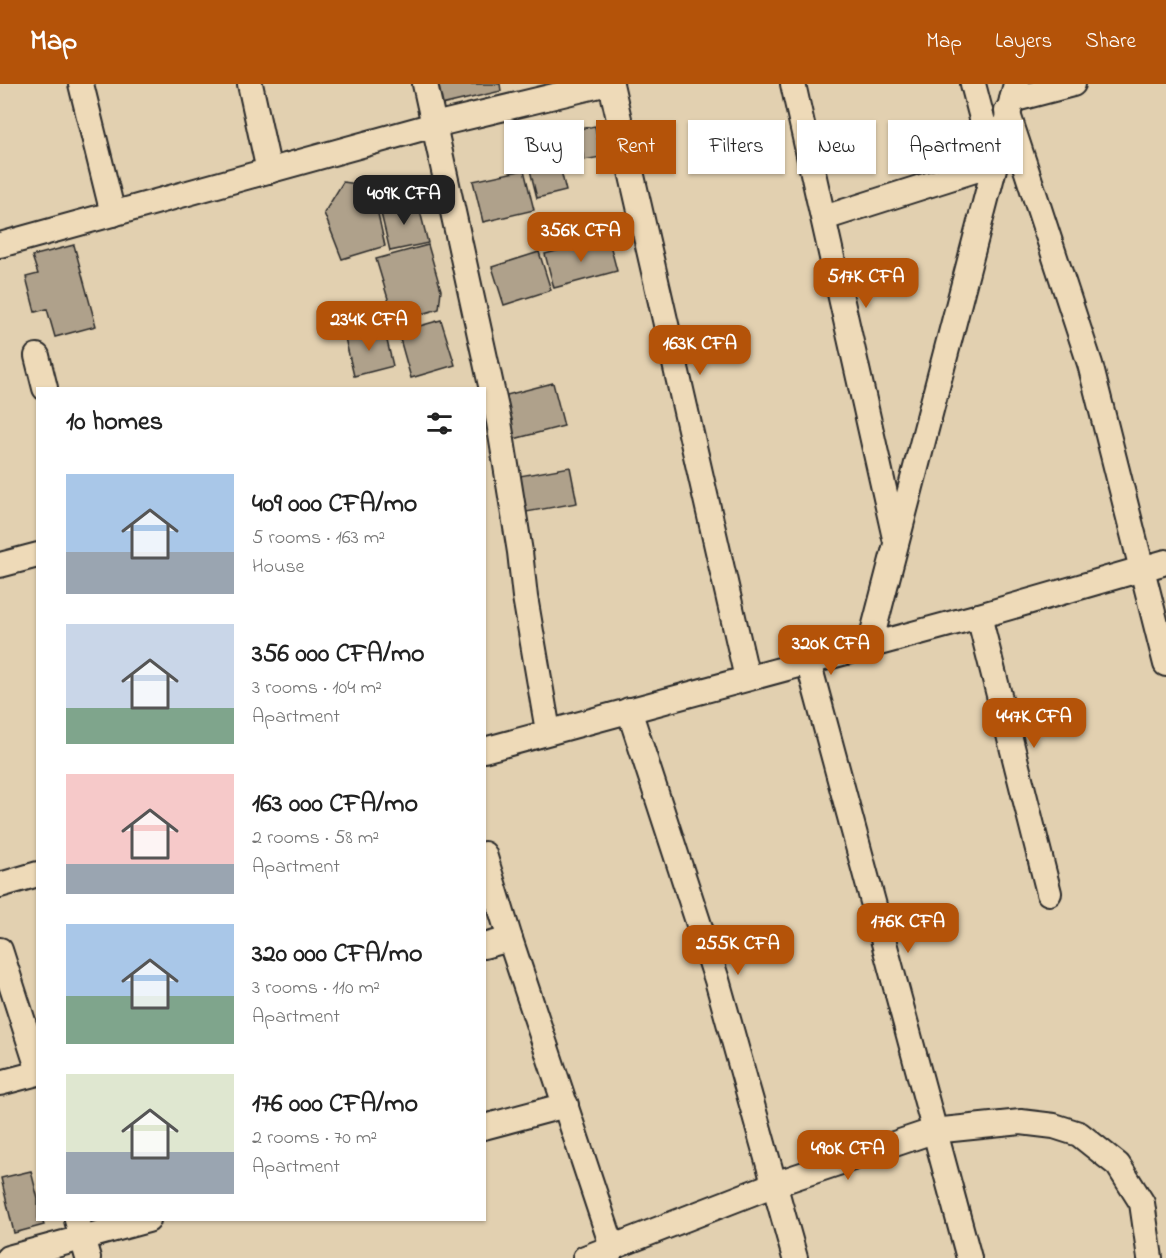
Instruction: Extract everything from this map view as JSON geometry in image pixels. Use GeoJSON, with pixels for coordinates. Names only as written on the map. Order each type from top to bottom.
{"type":"FeatureCollection","features":[{"type":"Feature","properties":{"kind":"street"},"geometry":{"type":"LineString","coordinates":[[81,84],[113,214]]}},
{"type":"Feature","properties":{"kind":"street"},"geometry":{"type":"LineString","coordinates":[[250,84],[269,171]]}},
{"type":"Feature","properties":{"kind":"street"},"geometry":{"type":"LineString","coordinates":[[425,84],[485,387]]}},
{"type":"Feature","properties":{"kind":"street"},"geometry":{"type":"LineString","coordinates":[[0,245],[434,125],[604,84]]}},
{"type":"Feature","properties":{"kind":"street"},"geometry":{"type":"LineString","coordinates":[[611,84],[747,678]]}},
{"type":"Feature","properties":{"kind":"street"},"geometry":{"type":"LineString","coordinates":[[793,84],[896,543]]}},
{"type":"Feature","properties":{"kind":"street"},"geometry":{"type":"LineString","coordinates":[[973,84],[982,120]]}},
{"type":"Feature","properties":{"kind":"street"},"geometry":{"type":"LineString","coordinates":[[1011,98],[1073,84]]}},
{"type":"Feature","properties":{"kind":"street"},"geometry":{"type":"LineString","coordinates":[[1005,120],[1011,98]]}},
{"type":"Feature","properties":{"kind":"street"},"geometry":{"type":"LineString","coordinates":[[1011,98],[1090,364],[1140,569],[1166,664]]}},
{"type":"Feature","properties":{"kind":"street"},"geometry":{"type":"LineString","coordinates":[[824,218],[963,174]]}},
{"type":"Feature","properties":{"kind":"street"},"geometry":{"type":"LineString","coordinates":[[870,644],[991,174]]}},
{"type":"Feature","properties":{"kind":"street"},"geometry":{"type":"LineString","coordinates":[[37,356],[45,387]]}},
{"type":"Feature","properties":{"kind":"street"},"geometry":{"type":"LineString","coordinates":[[486,393],[520,552],[525,597],[548,731]]}},
{"type":"Feature","properties":{"kind":"street"},"geometry":{"type":"LineString","coordinates":[[0,565],[36,556]]}},
{"type":"Feature","properties":{"kind":"street"},"geometry":{"type":"LineString","coordinates":[[486,749],[979,616],[1166,562]]}},
{"type":"Feature","properties":{"kind":"street"},"geometry":{"type":"LineString","coordinates":[[979,616],[1049,893]]}},
{"type":"Feature","properties":{"kind":"street"},"geometry":{"type":"LineString","coordinates":[[808,661],[969,1258]]}},
{"type":"Feature","properties":{"kind":"street"},"geometry":{"type":"LineString","coordinates":[[629,710],[717,980],[795,1258]]}},
{"type":"Feature","properties":{"kind":"street"},"geometry":{"type":"LineString","coordinates":[[486,861],[613,1249]]}},
{"type":"Feature","properties":{"kind":"street"},"geometry":{"type":"LineString","coordinates":[[0,885],[36,875]]}},
{"type":"Feature","properties":{"kind":"street"},"geometry":{"type":"LineString","coordinates":[[486,945],[510,939]]}},
{"type":"Feature","properties":{"kind":"street"},"geometry":{"type":"LineString","coordinates":[[0,950],[36,1062]]}},
{"type":"Feature","properties":{"kind":"street"},"geometry":{"type":"LineString","coordinates":[[0,1083],[36,1074]]}},
{"type":"Feature","properties":{"kind":"street"},"geometry":{"type":"LineString","coordinates":[[486,1126],[566,1105]]}},
{"type":"Feature","properties":{"kind":"street"},"geometry":{"type":"LineString","coordinates":[[587,1258],[775,1184],[933,1131],[1021,1122],[1054,1126],[1079,1134],[1118,1165],[1142,1203],[1150,1258]]}},
{"type":"Feature","properties":{"kind":"street"},"geometry":{"type":"LineString","coordinates":[[8,1258],[144,1221]]}},
{"type":"Feature","properties":{"kind":"building"},"geometry":{"type":"Polygon","coordinates":[[[436,84],[500,84],[501,91],[441,105],[436,84]]]}},
{"type":"Feature","properties":{"kind":"building"},"geometry":{"type":"Polygon","coordinates":[[[595,126],[596,158],[584,160],[584,128],[595,126]]]}},
{"type":"Feature","properties":{"kind":"building"},"geometry":{"type":"Polygon","coordinates":[[[505,174],[525,174],[534,210],[483,222],[473,181],[505,174]]]}},
{"type":"Feature","properties":{"kind":"building"},"geometry":{"type":"Polygon","coordinates":[[[531,174],[562,174],[566,191],[537,198],[531,174]]]}},
{"type":"Feature","properties":{"kind":"building"},"geometry":{"type":"Polygon","coordinates":[[[343,182],[372,186],[385,246],[342,259],[324,213],[343,182]]]}},
{"type":"Feature","properties":{"kind":"building"},"geometry":{"type":"Polygon","coordinates":[[[417,199],[428,243],[390,251],[380,209],[417,199]]]}},
{"type":"Feature","properties":{"kind":"building"},"geometry":{"type":"Polygon","coordinates":[[[608,237],[617,271],[554,288],[545,254],[608,237]]]}},
{"type":"Feature","properties":{"kind":"building"},"geometry":{"type":"Polygon","coordinates":[[[74,245],[96,326],[55,337],[47,309],[35,312],[26,277],[38,274],[32,256],[74,245]]]}},
{"type":"Feature","properties":{"kind":"building"},"geometry":{"type":"Polygon","coordinates":[[[428,245],[441,290],[439,309],[395,322],[376,259],[428,245]]]}},
{"type":"Feature","properties":{"kind":"building"},"geometry":{"type":"Polygon","coordinates":[[[539,252],[551,290],[504,305],[492,267],[539,252]]]}},
{"type":"Feature","properties":{"kind":"building"},"geometry":{"type":"Polygon","coordinates":[[[441,320],[455,365],[411,378],[398,332],[441,320]]]}},
{"type":"Feature","properties":{"kind":"building"},"geometry":{"type":"Polygon","coordinates":[[[384,328],[393,366],[354,376],[345,338],[384,328]]]}},
{"type":"Feature","properties":{"kind":"building"},"geometry":{"type":"Polygon","coordinates":[[[553,383],[564,426],[510,440],[499,397],[553,383]]]}},
{"type":"Feature","properties":{"kind":"building"},"geometry":{"type":"Polygon","coordinates":[[[570,467],[577,503],[521,513],[514,477],[570,467]]]}},
{"type":"Feature","properties":{"kind":"building"},"geometry":{"type":"Polygon","coordinates":[[[31,1171],[36,1191],[36,1221],[42,1221],[44,1225],[14,1233],[1,1178],[31,1171]]]}}]}
